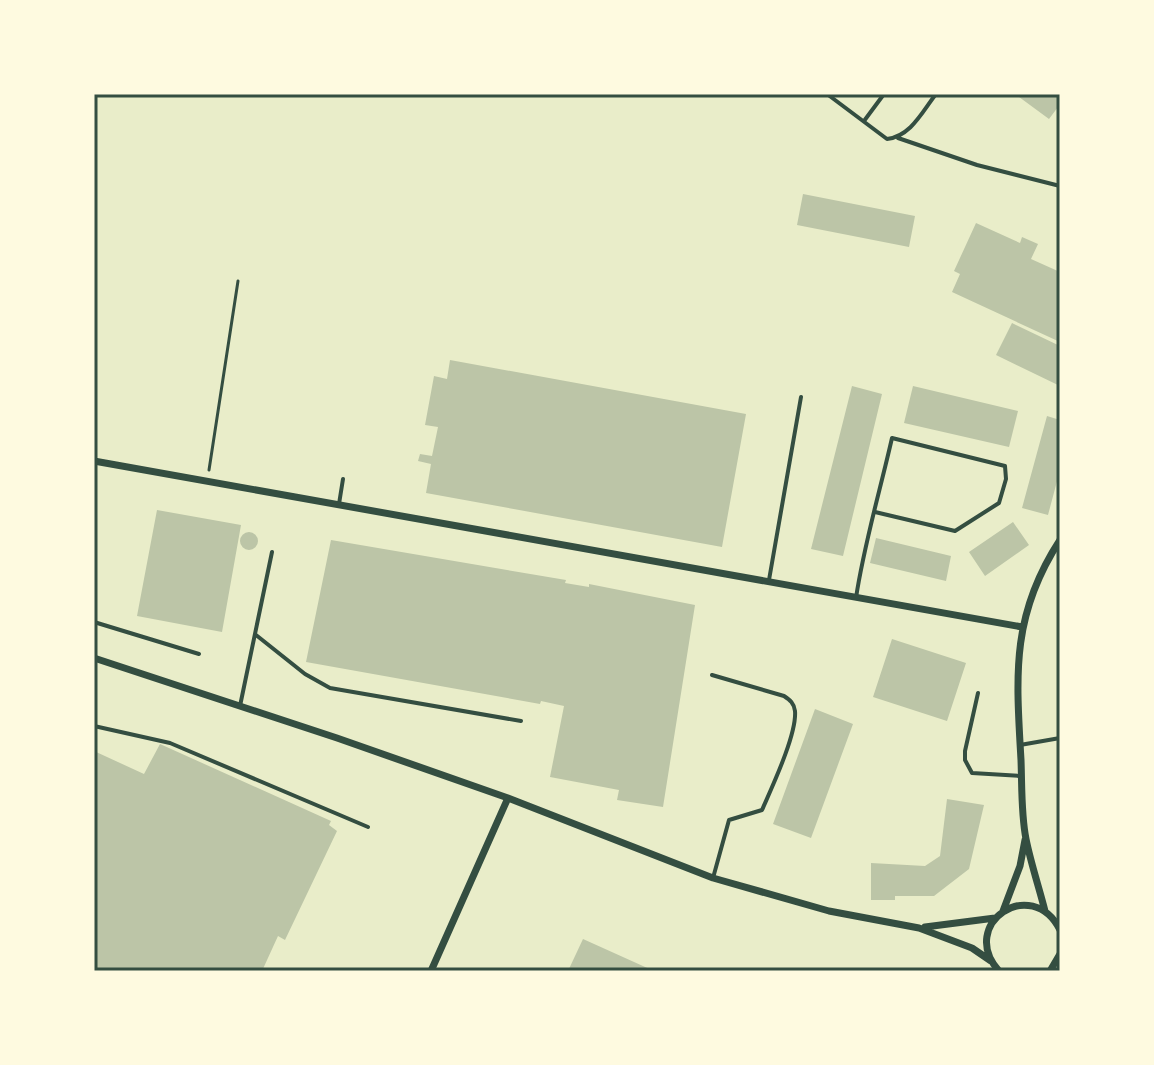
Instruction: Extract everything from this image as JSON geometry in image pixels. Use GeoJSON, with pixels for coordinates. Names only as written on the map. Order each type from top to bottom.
{"type":"FeatureCollection","features":[{"type":"Feature","properties":{"kind":"street"},"geometry":{"type":"LineString","coordinates":[[94,461],[1022,627]]}},
{"type":"Feature","properties":{"kind":"street"},"geometry":{"type":"LineString","coordinates":[[1060,540],[1028,600],[1022,627],[1017,695],[1026,838],[1060,930]]}},
{"type":"Feature","properties":{"kind":"street"},"geometry":{"type":"LineString","coordinates":[[94,658],[508,798],[713,878],[829,911],[919,928],[972,948],[991,961],[998,971]]}},
{"type":"Feature","properties":{"kind":"street"},"geometry":{"type":"LineString","coordinates":[[431,971],[508,798]]}},
{"type":"Feature","properties":{"kind":"street"},"geometry":{"type":"LineString","coordinates":[[1003,911],[1020,866],[1026,838]]}},
{"type":"Feature","properties":{"kind":"street"},"geometry":{"type":"LineString","coordinates":[[991,961],[986,941],[989,928],[1003,911],[1022,905],[1036,906],[1053,915]]}},
{"type":"Feature","properties":{"kind":"street"},"geometry":{"type":"LineString","coordinates":[[919,928],[995,918]]}},
{"type":"Feature","properties":{"kind":"street"},"geometry":{"type":"LineString","coordinates":[[1050,971],[1059,959]]}},
{"type":"Feature","properties":{"kind":"lane"},"geometry":{"type":"LineString","coordinates":[[827,94],[887,139],[898,138],[977,165],[1060,186]]}},
{"type":"Feature","properties":{"kind":"lane"},"geometry":{"type":"LineString","coordinates":[[864,121],[884,94]]}},
{"type":"Feature","properties":{"kind":"lane"},"geometry":{"type":"LineString","coordinates":[[898,138],[908,132],[936,94]]}},
{"type":"Feature","properties":{"kind":"lane"},"geometry":{"type":"LineString","coordinates":[[769,583],[801,397]]}},
{"type":"Feature","properties":{"kind":"lane"},"geometry":{"type":"LineString","coordinates":[[856,598],[875,512],[892,438],[1005,466],[1006,479],[999,503],[955,531],[875,512]]}},
{"type":"Feature","properties":{"kind":"lane"},"geometry":{"type":"LineString","coordinates":[[339,504],[343,479]]}},
{"type":"Feature","properties":{"kind":"lane"},"geometry":{"type":"LineString","coordinates":[[240,706],[272,552]]}},
{"type":"Feature","properties":{"kind":"lane"},"geometry":{"type":"LineString","coordinates":[[94,622],[199,654]]}},
{"type":"Feature","properties":{"kind":"lane"},"geometry":{"type":"LineString","coordinates":[[256,635],[305,674],[330,688],[521,721]]}},
{"type":"Feature","properties":{"kind":"lane"},"geometry":{"type":"LineString","coordinates":[[712,675],[784,696],[793,703],[795,712],[779,769],[762,810],[729,820],[713,878]]}},
{"type":"Feature","properties":{"kind":"lane"},"geometry":{"type":"LineString","coordinates":[[978,693],[965,760],[972,773],[1021,776]]}},
{"type":"Feature","properties":{"kind":"lane"},"geometry":{"type":"LineString","coordinates":[[94,726],[170,743],[368,827]]}},
{"type":"Feature","properties":{"kind":"lane"},"geometry":{"type":"LineString","coordinates":[[1020,745],[1060,738]]}},
{"type":"Feature","properties":{"kind":"path"},"geometry":{"type":"LineString","coordinates":[[210,468],[238,281]]}},
{"type":"Feature","properties":{"kind":"building"},"geometry":{"type":"Polygon","coordinates":[[[1015,94],[1060,94],[1060,108],[1049,119],[1015,94]]]}},
{"type":"Feature","properties":{"kind":"building"},"geometry":{"type":"Polygon","coordinates":[[[803,194],[915,216],[909,247],[797,225],[803,194]]]}},
{"type":"Feature","properties":{"kind":"building"},"geometry":{"type":"Polygon","coordinates":[[[976,223],[1020,243],[1022,237],[1038,244],[1031,259],[1060,272],[1060,342],[952,292],[960,274],[954,271],[976,223]]]}},
{"type":"Feature","properties":{"kind":"building"},"geometry":{"type":"Polygon","coordinates":[[[1012,323],[1060,346],[1060,386],[996,355],[1012,323]]]}},
{"type":"Feature","properties":{"kind":"building"},"geometry":{"type":"Polygon","coordinates":[[[450,360],[746,414],[722,547],[426,493],[431,464],[418,461],[420,454],[432,456],[438,427],[425,425],[434,376],[447,379],[450,360]]]}},
{"type":"Feature","properties":{"kind":"building"},"geometry":{"type":"Polygon","coordinates":[[[852,386],[882,394],[843,556],[811,549],[852,386]]]}},
{"type":"Feature","properties":{"kind":"building"},"geometry":{"type":"Polygon","coordinates":[[[913,386],[1018,411],[1009,447],[904,423],[913,386]]]}},
{"type":"Feature","properties":{"kind":"building"},"geometry":{"type":"Polygon","coordinates":[[[1047,416],[1060,420],[1060,470],[1048,515],[1022,508],[1047,416]]]}},
{"type":"Feature","properties":{"kind":"building"},"geometry":{"type":"Polygon","coordinates":[[[157,510],[241,525],[222,632],[137,616],[157,510]]]}},
{"type":"Feature","properties":{"kind":"building"},"geometry":{"type":"Polygon","coordinates":[[[1013,522],[1029,545],[985,576],[969,552],[1013,522]]]}},
{"type":"Feature","properties":{"kind":"building"},"geometry":{"type":"Polygon","coordinates":[[[245,532],[253,532],[258,541],[256,548],[245,550],[240,545],[240,537],[245,532]]]}},
{"type":"Feature","properties":{"kind":"building"},"geometry":{"type":"Polygon","coordinates":[[[876,538],[951,556],[946,581],[870,563],[876,538]]]}},
{"type":"Feature","properties":{"kind":"building"},"geometry":{"type":"Polygon","coordinates":[[[331,540],[695,605],[663,807],[617,800],[619,790],[550,777],[564,706],[306,662],[331,540]]]}},
{"type":"Feature","properties":{"kind":"building"},"geometry":{"type":"Polygon","coordinates":[[[892,639],[966,663],[947,721],[873,697],[892,639]]]}},
{"type":"Feature","properties":{"kind":"building"},"geometry":{"type":"Polygon","coordinates":[[[815,709],[853,724],[811,838],[773,824],[815,709]]]}},
{"type":"Feature","properties":{"kind":"building"},"geometry":{"type":"Polygon","coordinates":[[[160,744],[331,821],[329,825],[337,831],[285,940],[278,936],[262,971],[94,971],[94,751],[144,774],[160,744]]]}},
{"type":"Feature","properties":{"kind":"building"},"geometry":{"type":"Polygon","coordinates":[[[947,799],[984,805],[969,869],[934,896],[895,896],[895,900],[871,900],[871,863],[925,866],[940,856],[947,799]]]}},
{"type":"Feature","properties":{"kind":"building"},"geometry":{"type":"Polygon","coordinates":[[[583,939],[654,971],[568,971],[583,939]]]}}]}
